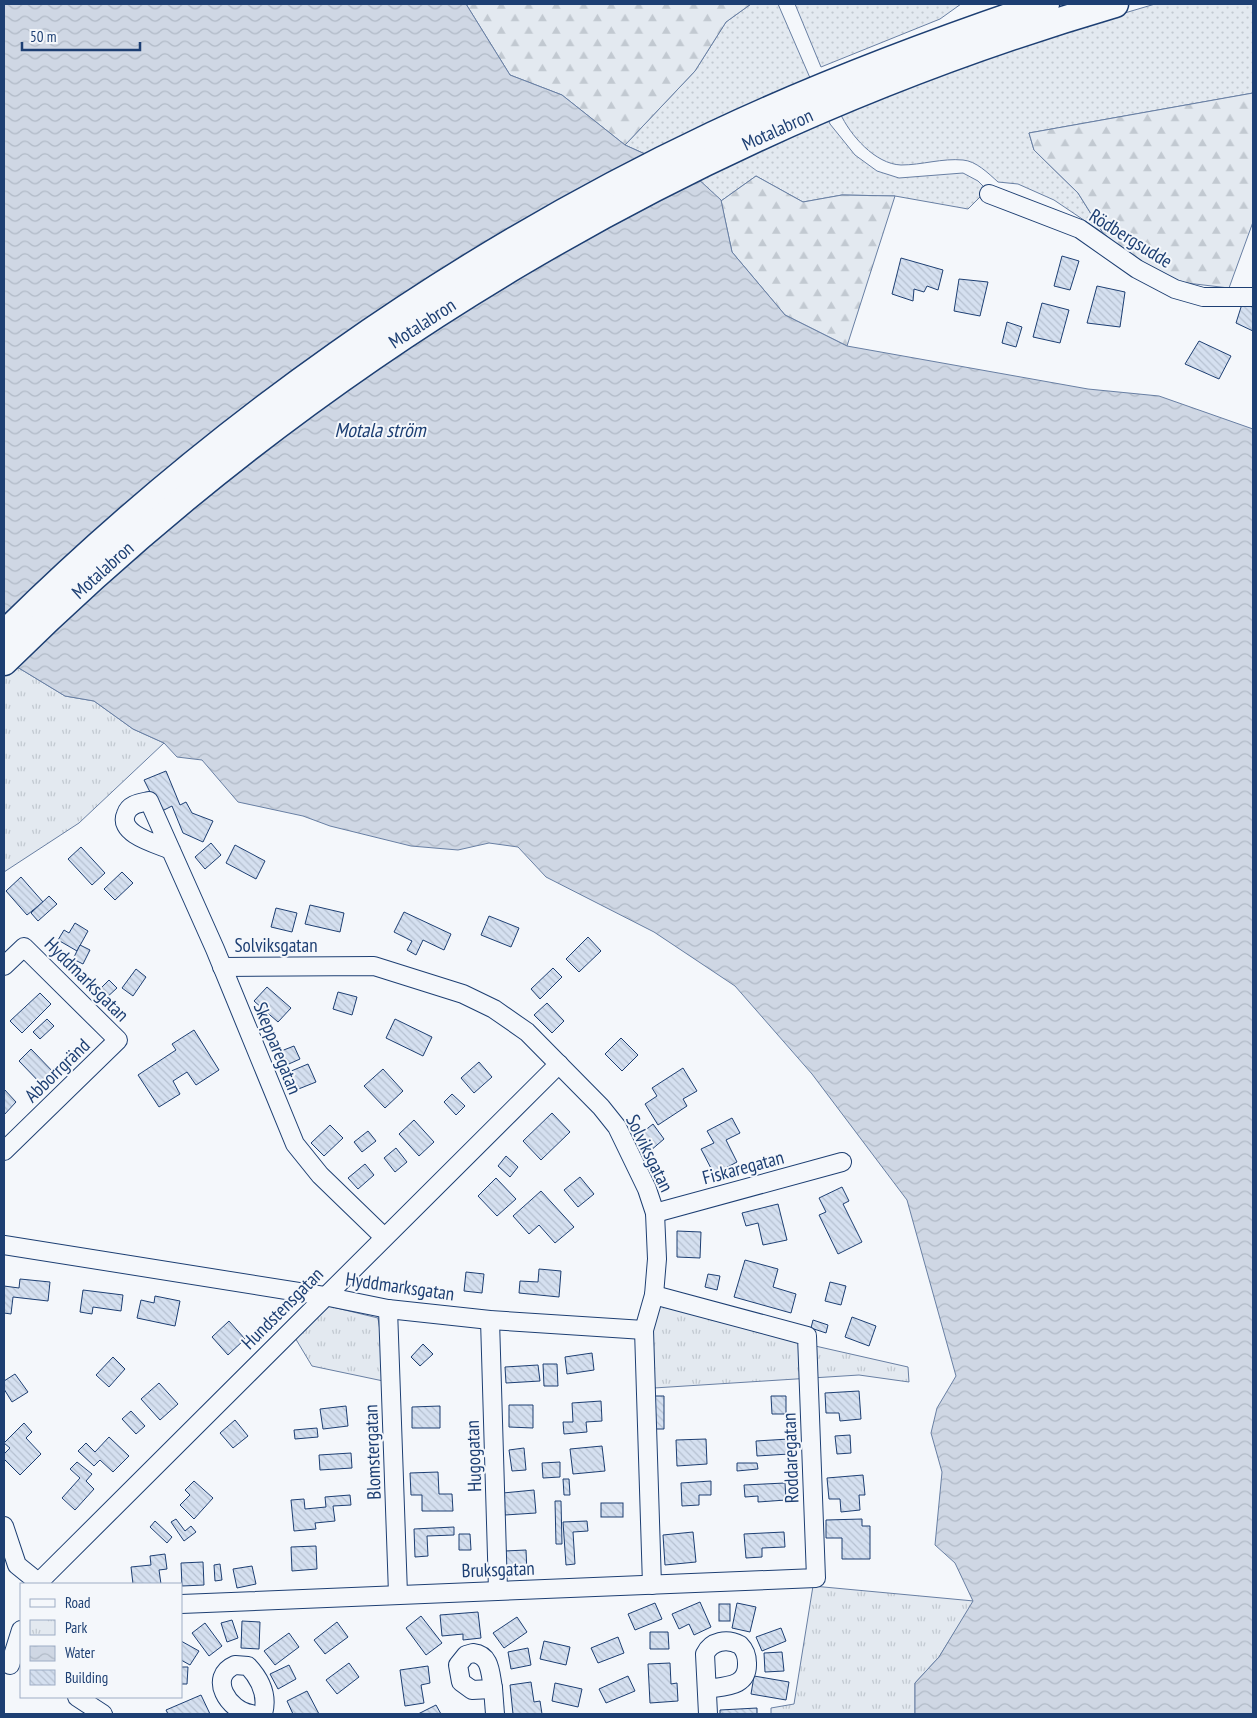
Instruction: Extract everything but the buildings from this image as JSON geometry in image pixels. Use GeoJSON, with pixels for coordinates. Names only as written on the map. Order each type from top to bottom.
{"type":"FeatureCollection","features":[{"type":"Feature","properties":{"kind":"highway"},"geometry":{"type":"LineString","coordinates":[[898,67],[1046,4]]}},
{"type":"Feature","properties":{"kind":"highway"},"geometry":{"type":"LineString","coordinates":[[898,67],[997,41],[1115,4]]}},
{"type":"Feature","properties":{"kind":"highway","name":"Motalabron"},"geometry":{"type":"LineString","coordinates":[[4,634],[146,503],[203,455],[312,374],[425,296],[522,236],[632,176],[729,128],[898,67]]}},
{"type":"Feature","properties":{"kind":"highway","name":"Motalabron"},"geometry":{"type":"LineString","coordinates":[[4,662],[108,563],[216,471],[317,395],[436,312],[564,235],[721,153],[809,114],[898,67]]}},
{"type":"Feature","properties":{"kind":"street","name":"Rödbergsudde"},"geometry":{"type":"LineString","coordinates":[[989,194],[1080,229],[1137,270],[1175,289],[1203,297],[1253,297]]}},
{"type":"Feature","properties":{"kind":"street","name":"Skepparegatan"},"geometry":{"type":"LineString","coordinates":[[171,850],[222,967],[295,1144],[320,1175],[384,1236]]}},
{"type":"Feature","properties":{"kind":"street","name":"Hyddmarksgatan"},"geometry":{"type":"LineString","coordinates":[[4,966],[24,947],[118,1040]]}},
{"type":"Feature","properties":{"kind":"street","name":"Solviksgatan"},"geometry":{"type":"LineString","coordinates":[[222,967],[374,966],[392,970],[463,994],[494,1009],[519,1026],[602,1107],[617,1127],[647,1189],[655,1213],[657,1259],[654,1295],[644,1330],[652,1585]]}},
{"type":"Feature","properties":{"kind":"street","name":"Abborrgränd"},"geometry":{"type":"LineString","coordinates":[[4,1151],[118,1040]]}},
{"type":"Feature","properties":{"kind":"street","name":"Hundstensgatan"},"geometry":{"type":"LineString","coordinates":[[38,1583],[558,1064]]}},
{"type":"Feature","properties":{"kind":"street","name":"Fiskaregatan"},"geometry":{"type":"LineString","coordinates":[[655,1213],[842,1162]]}},
{"type":"Feature","properties":{"kind":"street","name":"Hyddmarksgatan"},"geometry":{"type":"LineString","coordinates":[[4,1245],[324,1296],[388,1309],[490,1320],[644,1330]]}},
{"type":"Feature","properties":{"kind":"street","name":"Roddaregatan"},"geometry":{"type":"LineString","coordinates":[[654,1295],[807,1336],[816,1578]]}},
{"type":"Feature","properties":{"kind":"street","name":"Blomstergatan"},"geometry":{"type":"LineString","coordinates":[[388,1309],[398,1594]]}},
{"type":"Feature","properties":{"kind":"street","name":"Hugogatan"},"geometry":{"type":"LineString","coordinates":[[490,1320],[498,1590]]}},
{"type":"Feature","properties":{"kind":"street"},"geometry":{"type":"LineString","coordinates":[[4,1526],[17,1565],[38,1583]]}},
{"type":"Feature","properties":{"kind":"street","name":"Bruksgatan"},"geometry":{"type":"LineString","coordinates":[[182,1604],[816,1578]]}},
{"type":"Feature","properties":{"kind":"street"},"geometry":{"type":"LineString","coordinates":[[12,1666],[20,1634]]}},
{"type":"Feature","properties":{"kind":"street"},"geometry":{"type":"LineString","coordinates":[[251,1714],[240,1712],[232,1705],[223,1690],[221,1683],[224,1673],[235,1665],[248,1666],[259,1680],[265,1695],[263,1714]]}},
{"type":"Feature","properties":{"kind":"street"},"geometry":{"type":"LineString","coordinates":[[493,1688],[495,1714]]}},
{"type":"Feature","properties":{"kind":"street"},"geometry":{"type":"LineString","coordinates":[[707,1689],[708,1714]]}},
{"type":"Feature","properties":{"kind":"street"},"geometry":{"type":"LineString","coordinates":[[79,1698],[103,1714]]}},
{"type":"Feature","properties":{"kind":"green space"},"geometry":{"type":"Polygon","coordinates":[[[466,4],[751,4],[726,22],[695,71],[625,145],[562,95],[510,75],[466,4]]]}},
{"type":"Feature","properties":{"kind":"green space"},"geometry":{"type":"Polygon","coordinates":[[[751,4],[778,4],[830,124],[855,155],[877,171],[899,178],[963,173],[978,181],[987,190],[968,209],[895,196],[842,195],[803,202],[756,176],[721,201],[696,177],[625,145],[695,71],[726,22],[751,4]]]}},
{"type":"Feature","properties":{"kind":"green space"},"geometry":{"type":"Polygon","coordinates":[[[795,4],[961,4],[940,19],[821,67],[795,4]]]}},
{"type":"Feature","properties":{"kind":"green space"},"geometry":{"type":"Polygon","coordinates":[[[1155,4],[1253,4],[1253,93],[1029,133],[1034,150],[1078,193],[1103,233],[1054,200],[1018,184],[998,182],[982,168],[968,161],[947,160],[901,165],[882,160],[864,147],[844,122],[840,113],[1044,37],[1155,4]]]}},
{"type":"Feature","properties":{"kind":"green space"},"geometry":{"type":"Polygon","coordinates":[[[1253,93],[1253,222],[1229,288],[1161,280],[1103,233],[1078,193],[1034,150],[1029,133],[1253,93]]]}},
{"type":"Feature","properties":{"kind":"green space"},"geometry":{"type":"Polygon","coordinates":[[[756,176],[803,202],[842,195],[895,196],[847,346],[785,315],[732,252],[721,201],[756,176]]]}},
{"type":"Feature","properties":{"kind":"green space"},"geometry":{"type":"Polygon","coordinates":[[[4,659],[65,696],[94,701],[133,729],[164,743],[79,823],[4,872],[4,659]]]}},
{"type":"Feature","properties":{"kind":"green space"},"geometry":{"type":"Polygon","coordinates":[[[649,1301],[802,1343],[908,1367],[909,1382],[859,1375],[638,1389],[649,1301]]]}},
{"type":"Feature","properties":{"kind":"green space"},"geometry":{"type":"Polygon","coordinates":[[[320,1304],[378,1318],[388,1382],[312,1366],[291,1331],[320,1304]]]}},
{"type":"Feature","properties":{"kind":"green space"},"geometry":{"type":"Polygon","coordinates":[[[813,1586],[974,1601],[939,1657],[915,1683],[915,1714],[771,1714],[771,1708],[794,1704],[813,1586]]]}},
{"type":"Feature","properties":{"kind":"water","name":"Motala ström"},"geometry":{"type":"Polygon","coordinates":[[[4,4],[466,4],[510,75],[562,95],[625,145],[696,177],[721,200],[732,252],[785,315],[847,346],[1088,389],[1159,396],[1253,429],[1253,1714],[915,1714],[915,1683],[939,1657],[973,1601],[955,1563],[935,1545],[942,1472],[931,1433],[937,1408],[956,1376],[907,1200],[812,1074],[735,986],[654,932],[546,877],[518,847],[489,843],[458,850],[411,846],[330,826],[303,816],[238,802],[202,760],[177,757],[164,743],[133,729],[94,701],[65,696],[4,659],[4,4]]]}}]}
